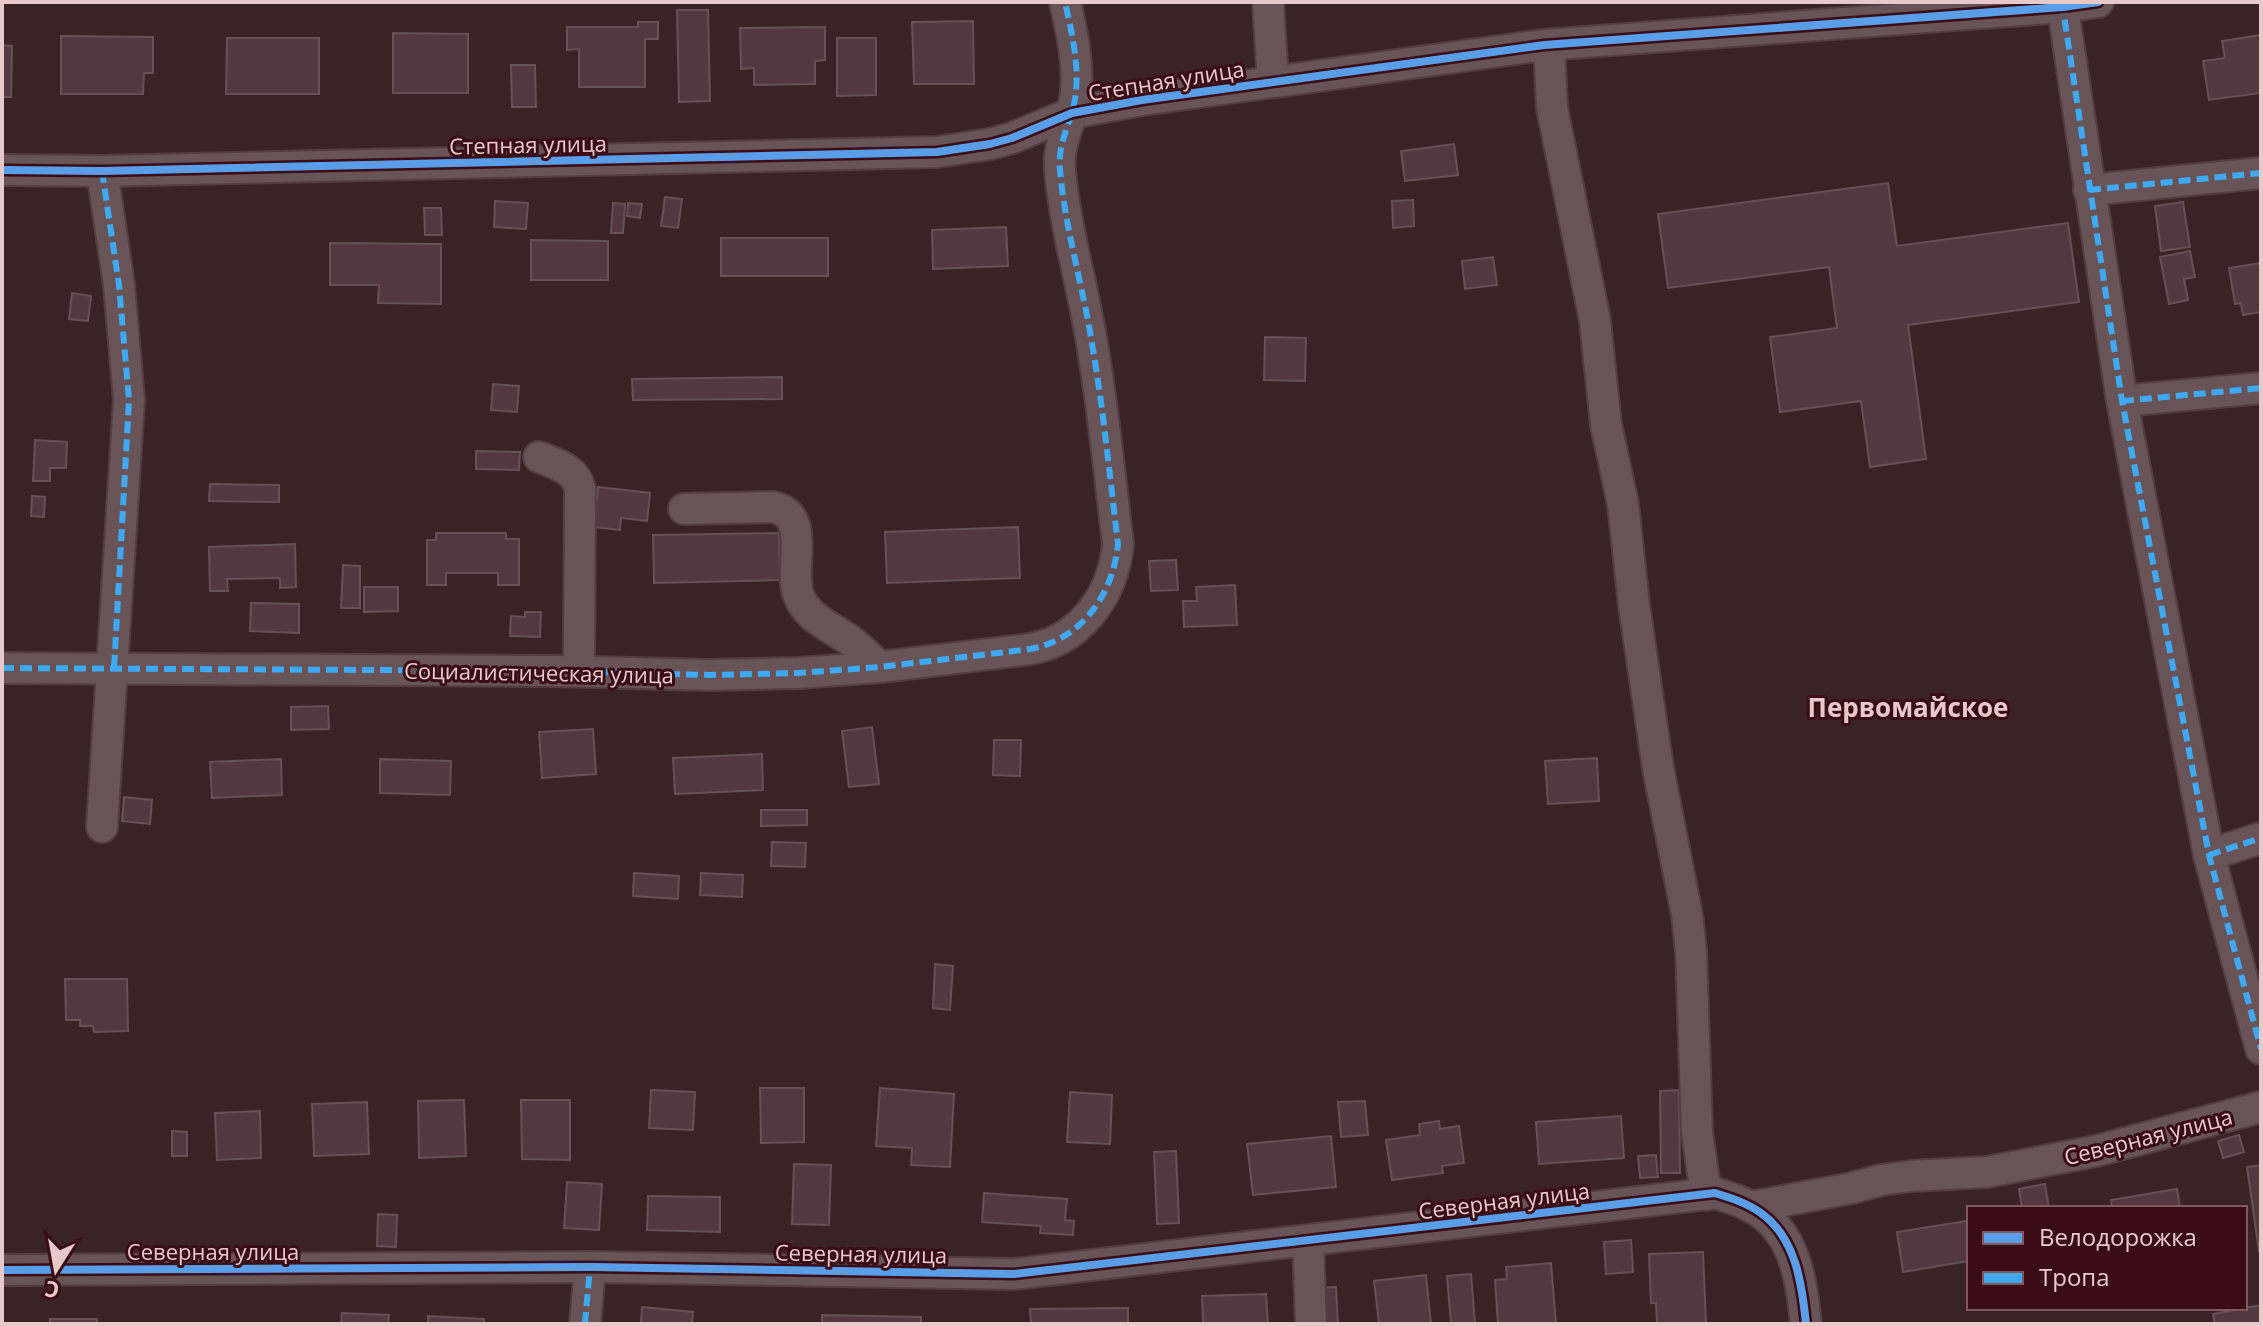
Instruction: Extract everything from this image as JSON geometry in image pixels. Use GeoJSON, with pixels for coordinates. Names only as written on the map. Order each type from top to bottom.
{"type":"FeatureCollection","features":[{"type":"Feature","properties":{"kind":"street"},"geometry":{"type":"LineString","coordinates":[[1065,2],[1075,54],[1076,96],[1072,113]]}},
{"type":"Feature","properties":{"kind":"street"},"geometry":{"type":"LineString","coordinates":[[1268,2],[1273,82]]}},
{"type":"Feature","properties":{"kind":"street","name":"Степная улица"},"geometry":{"type":"LineString","coordinates":[[2,170],[102,171],[937,152],[990,144],[1072,113],[1142,100],[1549,45],[2098,2]]}},
{"type":"Feature","properties":{"kind":"street"},"geometry":{"type":"LineString","coordinates":[[2062,4],[2122,401],[2209,855],[2261,1049]]}},
{"type":"Feature","properties":{"kind":"street"},"geometry":{"type":"LineString","coordinates":[[1549,45],[1552,108],[1595,321],[1606,425],[1623,504],[1658,768],[1687,915],[1691,950],[1695,1106],[1710,1194],[1751,1207],[1768,1219],[1789,1245],[1803,1295],[1806,1324]]}},
{"type":"Feature","properties":{"kind":"street","name":"Социалистическая улица"},"geometry":{"type":"LineString","coordinates":[[2,668],[579,671],[709,675],[799,673],[1038,649],[1055,643],[1071,633],[1099,600],[1116,563],[1118,544],[1094,352],[1060,173],[1061,145],[1072,113]]}},
{"type":"Feature","properties":{"kind":"street"},"geometry":{"type":"LineString","coordinates":[[102,171],[119,285],[129,400],[102,827]]}},
{"type":"Feature","properties":{"kind":"street"},"geometry":{"type":"LineString","coordinates":[[2089,190],[2261,173]]}},
{"type":"Feature","properties":{"kind":"street"},"geometry":{"type":"LineString","coordinates":[[2122,401],[2261,388]]}},
{"type":"Feature","properties":{"kind":"street"},"geometry":{"type":"LineString","coordinates":[[539,457],[574,473],[580,489],[579,671]]}},
{"type":"Feature","properties":{"kind":"street"},"geometry":{"type":"LineString","coordinates":[[684,509],[773,507],[791,516],[796,537],[796,587],[804,608],[880,667]]}},
{"type":"Feature","properties":{"kind":"street"},"geometry":{"type":"LineString","coordinates":[[2209,855],[2261,838]]}},
{"type":"Feature","properties":{"kind":"street","name":"Северная улица"},"geometry":{"type":"LineString","coordinates":[[1751,1207],[1896,1178],[1987,1172],[2083,1154],[2261,1107]]}},
{"type":"Feature","properties":{"kind":"street","name":"Северная улица"},"geometry":{"type":"LineString","coordinates":[[2,1270],[590,1267],[1014,1274],[1710,1194]]}},
{"type":"Feature","properties":{"kind":"street"},"geometry":{"type":"LineString","coordinates":[[1308,1241],[1311,1324]]}},
{"type":"Feature","properties":{"kind":"street"},"geometry":{"type":"LineString","coordinates":[[585,1324],[590,1267]]}},
{"type":"Feature","properties":{"kind":"building"},"geometry":{"type":"Polygon","coordinates":[[[677,10],[708,10],[710,101],[679,102],[677,10]]]}},
{"type":"Feature","properties":{"kind":"building"},"geometry":{"type":"Polygon","coordinates":[[[973,21],[974,84],[914,84],[912,22],[973,21]]]}},
{"type":"Feature","properties":{"kind":"building"},"geometry":{"type":"Polygon","coordinates":[[[638,22],[658,22],[658,39],[645,39],[645,87],[579,87],[579,49],[567,50],[567,27],[638,27],[638,22]]]}},
{"type":"Feature","properties":{"kind":"building"},"geometry":{"type":"Polygon","coordinates":[[[825,27],[825,60],[815,61],[815,84],[754,85],[754,68],[741,69],[740,28],[825,27]]]}},
{"type":"Feature","properties":{"kind":"building"},"geometry":{"type":"Polygon","coordinates":[[[393,33],[468,34],[468,93],[393,93],[393,33]]]}},
{"type":"Feature","properties":{"kind":"building"},"geometry":{"type":"Polygon","coordinates":[[[2261,35],[2261,93],[2209,100],[2203,61],[2225,58],[2222,41],[2261,35]]]}},
{"type":"Feature","properties":{"kind":"building"},"geometry":{"type":"Polygon","coordinates":[[[61,36],[153,37],[153,73],[144,73],[143,94],[61,94],[61,36]]]}},
{"type":"Feature","properties":{"kind":"building"},"geometry":{"type":"Polygon","coordinates":[[[227,38],[319,38],[319,94],[226,94],[227,38]]]}},
{"type":"Feature","properties":{"kind":"building"},"geometry":{"type":"Polygon","coordinates":[[[837,38],[876,38],[876,95],[837,96],[837,38]]]}},
{"type":"Feature","properties":{"kind":"building"},"geometry":{"type":"Polygon","coordinates":[[[2,45],[12,46],[11,97],[2,97],[2,45]]]}},
{"type":"Feature","properties":{"kind":"building"},"geometry":{"type":"Polygon","coordinates":[[[511,65],[535,65],[536,107],[512,107],[511,65]]]}},
{"type":"Feature","properties":{"kind":"building"},"geometry":{"type":"Polygon","coordinates":[[[1454,144],[1458,175],[1405,181],[1401,151],[1454,144]]]}},
{"type":"Feature","properties":{"kind":"building"},"geometry":{"type":"Polygon","coordinates":[[[1888,183],[1897,246],[2068,223],[2079,302],[1908,325],[1926,459],[1870,467],[1861,401],[1780,412],[1770,337],[1837,328],[1829,267],[1668,288],[1658,214],[1888,183]]]}},
{"type":"Feature","properties":{"kind":"building"},"geometry":{"type":"Polygon","coordinates":[[[665,197],[682,199],[678,228],[661,226],[665,197]]]}},
{"type":"Feature","properties":{"kind":"building"},"geometry":{"type":"Polygon","coordinates":[[[1413,200],[1414,226],[1393,228],[1392,201],[1413,200]]]}},
{"type":"Feature","properties":{"kind":"building"},"geometry":{"type":"Polygon","coordinates":[[[495,201],[528,203],[526,229],[494,227],[495,201]]]}},
{"type":"Feature","properties":{"kind":"building"},"geometry":{"type":"Polygon","coordinates":[[[2183,202],[2190,247],[2161,251],[2155,206],[2183,202]]]}},
{"type":"Feature","properties":{"kind":"building"},"geometry":{"type":"Polygon","coordinates":[[[613,203],[625,204],[623,233],[611,233],[613,203]]]}},
{"type":"Feature","properties":{"kind":"building"},"geometry":{"type":"Polygon","coordinates":[[[628,203],[642,204],[640,218],[627,216],[628,203]]]}},
{"type":"Feature","properties":{"kind":"building"},"geometry":{"type":"Polygon","coordinates":[[[424,208],[441,208],[442,235],[425,235],[424,208]]]}},
{"type":"Feature","properties":{"kind":"building"},"geometry":{"type":"Polygon","coordinates":[[[1006,227],[1008,266],[933,269],[932,230],[1006,227]]]}},
{"type":"Feature","properties":{"kind":"building"},"geometry":{"type":"Polygon","coordinates":[[[721,238],[828,238],[828,276],[721,276],[721,238]]]}},
{"type":"Feature","properties":{"kind":"building"},"geometry":{"type":"Polygon","coordinates":[[[531,240],[608,241],[608,280],[531,280],[531,240]]]}},
{"type":"Feature","properties":{"kind":"building"},"geometry":{"type":"Polygon","coordinates":[[[330,243],[441,244],[441,304],[378,303],[379,285],[330,285],[330,243]]]}},
{"type":"Feature","properties":{"kind":"building"},"geometry":{"type":"Polygon","coordinates":[[[2190,251],[2195,277],[2184,279],[2188,300],[2169,304],[2160,257],[2190,251]]]}},
{"type":"Feature","properties":{"kind":"building"},"geometry":{"type":"Polygon","coordinates":[[[1493,257],[1497,285],[1465,289],[1462,261],[1493,257]]]}},
{"type":"Feature","properties":{"kind":"building"},"geometry":{"type":"Polygon","coordinates":[[[2261,263],[2261,312],[2243,315],[2241,303],[2235,304],[2229,268],[2261,263]]]}},
{"type":"Feature","properties":{"kind":"building"},"geometry":{"type":"Polygon","coordinates":[[[72,293],[91,296],[88,321],[69,319],[72,293]]]}},
{"type":"Feature","properties":{"kind":"building"},"geometry":{"type":"Polygon","coordinates":[[[1265,337],[1306,338],[1305,381],[1264,380],[1265,337]]]}},
{"type":"Feature","properties":{"kind":"building"},"geometry":{"type":"Polygon","coordinates":[[[782,377],[782,399],[633,400],[632,379],[782,377]]]}},
{"type":"Feature","properties":{"kind":"building"},"geometry":{"type":"Polygon","coordinates":[[[493,384],[519,386],[517,412],[491,410],[493,384]]]}},
{"type":"Feature","properties":{"kind":"building"},"geometry":{"type":"Polygon","coordinates":[[[35,440],[67,442],[66,468],[50,468],[50,481],[33,481],[35,440]]]}},
{"type":"Feature","properties":{"kind":"building"},"geometry":{"type":"Polygon","coordinates":[[[476,451],[520,452],[519,470],[476,469],[476,451]]]}},
{"type":"Feature","properties":{"kind":"building"},"geometry":{"type":"Polygon","coordinates":[[[210,484],[279,485],[279,502],[209,501],[210,484]]]}},
{"type":"Feature","properties":{"kind":"building"},"geometry":{"type":"Polygon","coordinates":[[[598,487],[650,493],[647,521],[621,518],[620,530],[594,527],[598,487]]]}},
{"type":"Feature","properties":{"kind":"building"},"geometry":{"type":"Polygon","coordinates":[[[32,496],[45,497],[44,517],[31,516],[32,496]]]}},
{"type":"Feature","properties":{"kind":"building"},"geometry":{"type":"Polygon","coordinates":[[[1018,527],[1020,578],[887,583],[885,532],[1018,527]]]}},
{"type":"Feature","properties":{"kind":"building"},"geometry":{"type":"Polygon","coordinates":[[[436,533],[506,533],[506,539],[519,539],[519,585],[498,585],[498,573],[446,573],[446,585],[427,585],[427,540],[436,540],[436,533]]]}},
{"type":"Feature","properties":{"kind":"building"},"geometry":{"type":"Polygon","coordinates":[[[779,533],[780,580],[654,583],[653,535],[779,533]]]}},
{"type":"Feature","properties":{"kind":"building"},"geometry":{"type":"Polygon","coordinates":[[[295,544],[296,587],[280,588],[280,578],[227,579],[228,591],[210,591],[209,547],[295,544]]]}},
{"type":"Feature","properties":{"kind":"building"},"geometry":{"type":"Polygon","coordinates":[[[1176,560],[1178,590],[1151,591],[1149,561],[1176,560]]]}},
{"type":"Feature","properties":{"kind":"building"},"geometry":{"type":"Polygon","coordinates":[[[343,565],[360,566],[360,608],[341,608],[343,565]]]}},
{"type":"Feature","properties":{"kind":"building"},"geometry":{"type":"Polygon","coordinates":[[[1235,585],[1237,625],[1184,627],[1183,601],[1197,601],[1196,587],[1235,585]]]}},
{"type":"Feature","properties":{"kind":"building"},"geometry":{"type":"Polygon","coordinates":[[[364,587],[398,587],[398,611],[364,612],[364,587]]]}},
{"type":"Feature","properties":{"kind":"building"},"geometry":{"type":"Polygon","coordinates":[[[251,603],[299,604],[299,633],[250,631],[251,603]]]}},
{"type":"Feature","properties":{"kind":"building"},"geometry":{"type":"Polygon","coordinates":[[[525,612],[541,612],[540,637],[510,636],[511,616],[525,617],[525,612]]]}},
{"type":"Feature","properties":{"kind":"building"},"geometry":{"type":"Polygon","coordinates":[[[328,706],[329,729],[291,730],[291,707],[328,706]]]}},
{"type":"Feature","properties":{"kind":"building"},"geometry":{"type":"Polygon","coordinates":[[[872,727],[879,784],[849,787],[842,731],[872,727]]]}},
{"type":"Feature","properties":{"kind":"building"},"geometry":{"type":"Polygon","coordinates":[[[593,729],[596,774],[542,778],[539,732],[593,729]]]}},
{"type":"Feature","properties":{"kind":"building"},"geometry":{"type":"Polygon","coordinates":[[[994,740],[1021,740],[1020,776],[993,775],[994,740]]]}},
{"type":"Feature","properties":{"kind":"building"},"geometry":{"type":"Polygon","coordinates":[[[762,754],[763,790],[675,794],[673,758],[762,754]]]}},
{"type":"Feature","properties":{"kind":"building"},"geometry":{"type":"Polygon","coordinates":[[[1597,758],[1599,801],[1548,804],[1545,761],[1597,758]]]}},
{"type":"Feature","properties":{"kind":"building"},"geometry":{"type":"Polygon","coordinates":[[[281,759],[282,795],[212,798],[210,762],[281,759]]]}},
{"type":"Feature","properties":{"kind":"building"},"geometry":{"type":"Polygon","coordinates":[[[380,759],[451,761],[450,795],[380,793],[380,759]]]}},
{"type":"Feature","properties":{"kind":"building"},"geometry":{"type":"Polygon","coordinates":[[[124,797],[152,800],[150,824],[122,821],[124,797]]]}},
{"type":"Feature","properties":{"kind":"building"},"geometry":{"type":"Polygon","coordinates":[[[761,810],[807,810],[807,825],[761,826],[761,810]]]}},
{"type":"Feature","properties":{"kind":"building"},"geometry":{"type":"Polygon","coordinates":[[[772,842],[806,843],[805,867],[771,866],[772,842]]]}},
{"type":"Feature","properties":{"kind":"building"},"geometry":{"type":"Polygon","coordinates":[[[634,873],[679,876],[678,899],[633,896],[634,873]]]}},
{"type":"Feature","properties":{"kind":"building"},"geometry":{"type":"Polygon","coordinates":[[[701,873],[743,875],[742,897],[700,895],[701,873]]]}},
{"type":"Feature","properties":{"kind":"building"},"geometry":{"type":"Polygon","coordinates":[[[935,964],[953,966],[950,1010],[933,1008],[935,964]]]}},
{"type":"Feature","properties":{"kind":"building"},"geometry":{"type":"Polygon","coordinates":[[[65,979],[127,979],[128,1031],[94,1032],[93,1026],[80,1026],[80,1020],[66,1020],[65,979]]]}},
{"type":"Feature","properties":{"kind":"building"},"geometry":{"type":"Polygon","coordinates":[[[760,1088],[804,1088],[804,1142],[761,1143],[760,1088]]]}},
{"type":"Feature","properties":{"kind":"building"},"geometry":{"type":"Polygon","coordinates":[[[880,1088],[954,1094],[950,1167],[911,1165],[912,1148],[876,1146],[880,1088]]]}},
{"type":"Feature","properties":{"kind":"building"},"geometry":{"type":"Polygon","coordinates":[[[651,1090],[695,1092],[693,1130],[649,1128],[651,1090]]]}},
{"type":"Feature","properties":{"kind":"building"},"geometry":{"type":"Polygon","coordinates":[[[1679,1090],[1680,1173],[1661,1173],[1660,1091],[1679,1090]]]}},
{"type":"Feature","properties":{"kind":"building"},"geometry":{"type":"Polygon","coordinates":[[[1070,1092],[1112,1095],[1110,1144],[1067,1142],[1070,1092]]]}},
{"type":"Feature","properties":{"kind":"building"},"geometry":{"type":"Polygon","coordinates":[[[464,1100],[466,1156],[419,1158],[418,1101],[464,1100]]]}},
{"type":"Feature","properties":{"kind":"building"},"geometry":{"type":"Polygon","coordinates":[[[521,1100],[570,1100],[570,1160],[522,1159],[521,1100]]]}},
{"type":"Feature","properties":{"kind":"building"},"geometry":{"type":"Polygon","coordinates":[[[1365,1101],[1368,1135],[1341,1137],[1338,1102],[1365,1101]]]}},
{"type":"Feature","properties":{"kind":"building"},"geometry":{"type":"Polygon","coordinates":[[[367,1102],[369,1154],[314,1156],[312,1104],[367,1102]]]}},
{"type":"Feature","properties":{"kind":"building"},"geometry":{"type":"Polygon","coordinates":[[[260,1111],[261,1158],[217,1160],[215,1113],[260,1111]]]}},
{"type":"Feature","properties":{"kind":"building"},"geometry":{"type":"Polygon","coordinates":[[[1621,1116],[1624,1158],[1539,1164],[1536,1122],[1621,1116]]]}},
{"type":"Feature","properties":{"kind":"building"},"geometry":{"type":"Polygon","coordinates":[[[1439,1121],[1440,1129],[1459,1126],[1464,1163],[1442,1166],[1443,1173],[1392,1180],[1386,1140],[1420,1135],[1419,1124],[1439,1121]]]}},
{"type":"Feature","properties":{"kind":"building"},"geometry":{"type":"Polygon","coordinates":[[[172,1131],[187,1132],[187,1156],[172,1156],[172,1131]]]}},
{"type":"Feature","properties":{"kind":"building"},"geometry":{"type":"Polygon","coordinates":[[[2239,1135],[2244,1152],[2223,1158],[2218,1141],[2239,1135]]]}},
{"type":"Feature","properties":{"kind":"building"},"geometry":{"type":"Polygon","coordinates":[[[1331,1136],[1336,1187],[1253,1195],[1247,1144],[1331,1136]]]}},
{"type":"Feature","properties":{"kind":"building"},"geometry":{"type":"Polygon","coordinates":[[[1176,1151],[1179,1223],[1157,1224],[1154,1152],[1176,1151]]]}},
{"type":"Feature","properties":{"kind":"building"},"geometry":{"type":"Polygon","coordinates":[[[1656,1155],[1658,1177],[1640,1178],[1638,1156],[1656,1155]]]}},
{"type":"Feature","properties":{"kind":"building"},"geometry":{"type":"Polygon","coordinates":[[[794,1164],[831,1165],[829,1225],[792,1224],[794,1164]]]}},
{"type":"Feature","properties":{"kind":"building"},"geometry":{"type":"Polygon","coordinates":[[[2261,1165],[2261,1250],[2259,1251],[2247,1167],[2261,1165]]]}},
{"type":"Feature","properties":{"kind":"building"},"geometry":{"type":"Polygon","coordinates":[[[567,1182],[602,1184],[599,1230],[564,1228],[567,1182]]]}},
{"type":"Feature","properties":{"kind":"building"},"geometry":{"type":"Polygon","coordinates":[[[2045,1184],[2049,1206],[2022,1206],[2019,1189],[2045,1184]]]}},
{"type":"Feature","properties":{"kind":"building"},"geometry":{"type":"Polygon","coordinates":[[[2177,1189],[2180,1206],[2112,1206],[2111,1200],[2177,1189]]]}},
{"type":"Feature","properties":{"kind":"building"},"geometry":{"type":"Polygon","coordinates":[[[984,1193],[1067,1199],[1065,1220],[1074,1221],[1073,1235],[1040,1233],[1041,1226],[982,1222],[984,1193]]]}},
{"type":"Feature","properties":{"kind":"building"},"geometry":{"type":"Polygon","coordinates":[[[648,1196],[720,1197],[720,1232],[647,1230],[648,1196]]]}},
{"type":"Feature","properties":{"kind":"building"},"geometry":{"type":"Polygon","coordinates":[[[378,1214],[397,1215],[396,1247],[377,1246],[378,1214]]]}},
{"type":"Feature","properties":{"kind":"building"},"geometry":{"type":"Polygon","coordinates":[[[1967,1221],[1967,1261],[1903,1272],[1897,1232],[1967,1221]]]}},
{"type":"Feature","properties":{"kind":"building"},"geometry":{"type":"Polygon","coordinates":[[[1631,1240],[1633,1272],[1606,1274],[1604,1242],[1631,1240]]]}},
{"type":"Feature","properties":{"kind":"building"},"geometry":{"type":"Polygon","coordinates":[[[1703,1252],[1706,1323],[1657,1324],[1656,1303],[1651,1303],[1649,1254],[1703,1252]]]}},
{"type":"Feature","properties":{"kind":"building"},"geometry":{"type":"Polygon","coordinates":[[[1551,1263],[1556,1324],[1498,1324],[1495,1280],[1507,1279],[1506,1267],[1551,1263]]]}},
{"type":"Feature","properties":{"kind":"building"},"geometry":{"type":"Polygon","coordinates":[[[1471,1274],[1475,1324],[1451,1324],[1447,1276],[1471,1274]]]}},
{"type":"Feature","properties":{"kind":"building"},"geometry":{"type":"Polygon","coordinates":[[[1426,1275],[1431,1324],[1379,1324],[1374,1281],[1426,1275]]]}},
{"type":"Feature","properties":{"kind":"building"},"geometry":{"type":"Polygon","coordinates":[[[1336,1287],[1338,1324],[1317,1324],[1315,1288],[1336,1287]]]}},
{"type":"Feature","properties":{"kind":"building"},"geometry":{"type":"Polygon","coordinates":[[[1266,1294],[1268,1324],[1203,1324],[1202,1296],[1266,1294]]]}},
{"type":"Feature","properties":{"kind":"building"},"geometry":{"type":"Polygon","coordinates":[[[2261,1305],[2261,1324],[2215,1324],[2213,1314],[2261,1305]]]}},
{"type":"Feature","properties":{"kind":"building"},"geometry":{"type":"Polygon","coordinates":[[[642,1307],[693,1312],[692,1324],[641,1324],[642,1307]]]}},
{"type":"Feature","properties":{"kind":"building"},"geometry":{"type":"Polygon","coordinates":[[[1128,1308],[1128,1324],[1031,1324],[1030,1309],[1128,1308]]]}},
{"type":"Feature","properties":{"kind":"building"},"geometry":{"type":"Polygon","coordinates":[[[342,1313],[389,1315],[388,1324],[341,1324],[342,1313]]]}},
{"type":"Feature","properties":{"kind":"building"},"geometry":{"type":"Polygon","coordinates":[[[822,1315],[921,1317],[921,1324],[822,1324],[822,1315]]]}},
{"type":"Feature","properties":{"kind":"building"},"geometry":{"type":"Polygon","coordinates":[[[428,1316],[484,1319],[484,1324],[428,1324],[428,1316]]]}},
{"type":"Feature","properties":{"kind":"building"},"geometry":{"type":"Polygon","coordinates":[[[50,1319],[97,1319],[97,1324],[50,1324],[50,1319]]]}},
{"type":"Feature","properties":{"kind":"marked path"},"geometry":{"type":"LineString","coordinates":[[2,668],[555,671],[709,675],[799,673],[1023,650],[1043,646],[1076,628],[1089,615],[1109,582],[1118,544],[1097,374],[1060,170],[1077,75],[1065,2]]}},
{"type":"Feature","properties":{"kind":"marked path"},"geometry":{"type":"LineString","coordinates":[[2062,2],[2122,401],[2209,855],[2261,1049]]}},
{"type":"Feature","properties":{"kind":"marked path"},"geometry":{"type":"LineString","coordinates":[[102,171],[119,285],[129,400],[114,669]]}},
{"type":"Feature","properties":{"kind":"marked path"},"geometry":{"type":"LineString","coordinates":[[2089,190],[2261,173]]}},
{"type":"Feature","properties":{"kind":"marked path"},"geometry":{"type":"LineString","coordinates":[[2122,401],[2261,388]]}},
{"type":"Feature","properties":{"kind":"marked path"},"geometry":{"type":"LineString","coordinates":[[2209,855],[2261,838]]}},
{"type":"Feature","properties":{"kind":"marked path"},"geometry":{"type":"LineString","coordinates":[[585,1324],[590,1267]]}},
{"type":"Feature","properties":{"kind":"cycle path"},"geometry":{"type":"LineString","coordinates":[[2,170],[102,171],[937,152],[990,144],[1072,113],[1142,100],[1544,45],[2098,2]]}},
{"type":"Feature","properties":{"kind":"cycle path"},"geometry":{"type":"LineString","coordinates":[[2,1270],[590,1267],[1014,1274],[1715,1193],[1756,1209],[1782,1235],[1795,1263],[1806,1324]]}},
{"type":"Feature","properties":{"kind":"district","name":"Первомайское"},"geometry":{"type":"Point","coordinates":[1908,707]}}]}
